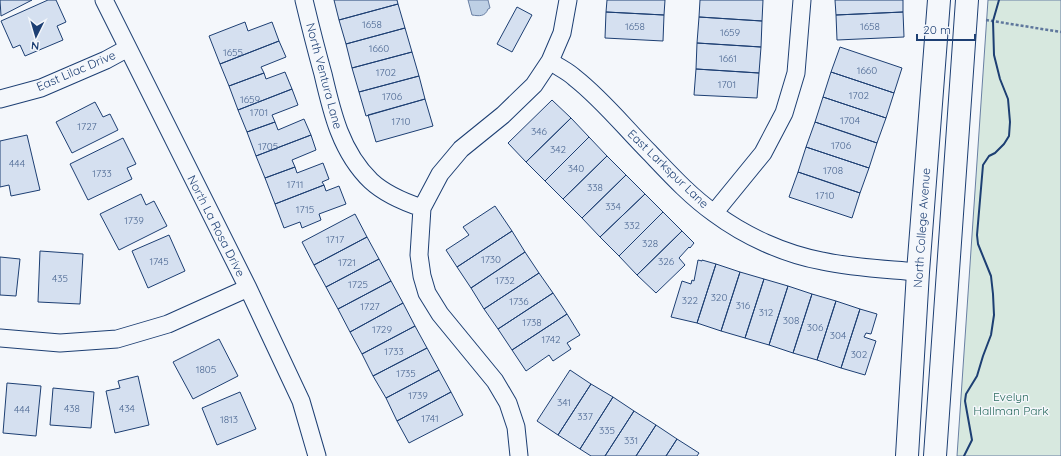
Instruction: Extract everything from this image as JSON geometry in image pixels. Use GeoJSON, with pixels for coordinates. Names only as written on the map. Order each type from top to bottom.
{"type":"FeatureCollection","features":[{"type":"Feature","properties":{"kind":"street","name":"North La Rosa Drive"},"geometry":{"type":"LineString","coordinates":[[104,0],[248,288],[301,401],[317,456]]}},
{"type":"Feature","properties":{"kind":"street","name":"North Ventura Lane"},"geometry":{"type":"LineString","coordinates":[[304,0],[335,122],[349,152],[355,162],[372,182],[399,200],[422,208]]}},
{"type":"Feature","properties":{"kind":"street"},"geometry":{"type":"LineString","coordinates":[[519,456],[516,427],[508,403],[495,381],[440,314],[427,293],[422,276],[419,255],[422,208],[440,174],[461,149],[503,115],[534,85],[550,61],[562,33],[568,0]]}},
{"type":"Feature","properties":{"kind":"street"},"geometry":{"type":"LineString","coordinates":[[714,213],[763,153],[784,113],[796,73],[802,0]]}},
{"type":"Feature","properties":{"kind":"street","name":"North College Avenue"},"geometry":{"type":"LineString","coordinates":[[907,456],[918,272],[939,0]]}},
{"type":"Feature","properties":{"kind":"street"},"geometry":{"type":"LineString","coordinates":[[935,456],[966,9]]}},
{"type":"Feature","properties":{"kind":"street","name":"East Lilac Drive"},"geometry":{"type":"LineString","coordinates":[[0,99],[41,88],[106,60],[128,48]]}},
{"type":"Feature","properties":{"kind":"street","name":"East Larkspur Lane"},"geometry":{"type":"LineString","coordinates":[[550,61],[574,77],[595,95],[684,188],[714,213],[738,229],[761,241],[802,256],[821,261],[854,266],[918,272]]}},
{"type":"Feature","properties":{"kind":"street"},"geometry":{"type":"LineString","coordinates":[[0,338],[60,343],[117,339],[168,324],[248,288]]}},
{"type":"Feature","properties":{"kind":"path"},"geometry":{"type":"LineString","coordinates":[[966,9],[1061,32]]}},
{"type":"Feature","properties":{"kind":"green space","name":"Evelyn Hallman Park"},"geometry":{"type":"Polygon","coordinates":[[[988,0],[1061,0],[1061,456],[957,456],[988,0]]]}},
{"type":"Feature","properties":{"kind":"water"},"geometry":{"type":"Polygon","coordinates":[[[468,0],[488,0],[490,8],[483,15],[472,15],[468,0]]]}},
{"type":"Feature","properties":{"kind":"building"},"geometry":{"type":"Polygon","coordinates":[[[0,0],[32,0],[1,16],[0,0]]]}},
{"type":"Feature","properties":{"kind":"building"},"geometry":{"type":"Polygon","coordinates":[[[48,0],[56,0],[66,22],[57,26],[63,40],[25,56],[20,45],[13,48],[1,21],[48,0]]]}},
{"type":"Feature","properties":{"kind":"building"},"geometry":{"type":"Polygon","coordinates":[[[334,0],[397,0],[398,4],[339,20],[334,0]]]}},
{"type":"Feature","properties":{"kind":"building"},"geometry":{"type":"Polygon","coordinates":[[[607,0],[665,0],[664,15],[606,12],[607,0]]]}},
{"type":"Feature","properties":{"kind":"building"},"geometry":{"type":"Polygon","coordinates":[[[700,0],[763,0],[762,21],[699,17],[700,0]]]}},
{"type":"Feature","properties":{"kind":"building"},"geometry":{"type":"Polygon","coordinates":[[[835,0],[903,0],[903,12],[836,15],[835,0]]]}},
{"type":"Feature","properties":{"kind":"building"},"geometry":{"type":"Polygon","coordinates":[[[398,4],[405,28],[346,44],[339,20],[398,4]]]}},
{"type":"Feature","properties":{"kind":"building"},"geometry":{"type":"Polygon","coordinates":[[[517,7],[532,15],[512,52],[497,44],[517,7]]]}},
{"type":"Feature","properties":{"kind":"building"},"geometry":{"type":"Polygon","coordinates":[[[606,12],[664,15],[663,41],[605,38],[606,12]]]}},
{"type":"Feature","properties":{"kind":"building"},"geometry":{"type":"Polygon","coordinates":[[[903,12],[904,37],[837,40],[836,15],[903,12]]]}},
{"type":"Feature","properties":{"kind":"building"},"geometry":{"type":"Polygon","coordinates":[[[699,17],[762,21],[761,47],[697,43],[699,17]]]}},
{"type":"Feature","properties":{"kind":"building"},"geometry":{"type":"Polygon","coordinates":[[[245,22],[248,31],[272,22],[279,41],[220,64],[209,36],[245,22]]]}},
{"type":"Feature","properties":{"kind":"building"},"geometry":{"type":"Polygon","coordinates":[[[405,28],[412,52],[352,68],[346,44],[405,28]]]}},
{"type":"Feature","properties":{"kind":"building"},"geometry":{"type":"Polygon","coordinates":[[[279,41],[286,57],[261,67],[264,73],[229,86],[220,64],[279,41]]]}},
{"type":"Feature","properties":{"kind":"building"},"geometry":{"type":"Polygon","coordinates":[[[697,43],[761,47],[759,73],[696,69],[697,43]]]}},
{"type":"Feature","properties":{"kind":"building"},"geometry":{"type":"Polygon","coordinates":[[[840,47],[902,68],[894,93],[831,72],[840,47]]]}},
{"type":"Feature","properties":{"kind":"building"},"geometry":{"type":"Polygon","coordinates":[[[412,52],[419,76],[359,92],[352,68],[412,52]]]}},
{"type":"Feature","properties":{"kind":"building"},"geometry":{"type":"Polygon","coordinates":[[[696,69],[759,73],[757,98],[694,95],[696,69]]]}},
{"type":"Feature","properties":{"kind":"building"},"geometry":{"type":"Polygon","coordinates":[[[285,72],[292,89],[238,110],[229,86],[264,73],[266,79],[285,72]]]}},
{"type":"Feature","properties":{"kind":"building"},"geometry":{"type":"Polygon","coordinates":[[[831,72],[894,93],[886,118],[823,97],[831,72]]]}},
{"type":"Feature","properties":{"kind":"building"},"geometry":{"type":"Polygon","coordinates":[[[419,76],[425,99],[366,116],[359,92],[419,76]]]}},
{"type":"Feature","properties":{"kind":"building"},"geometry":{"type":"Polygon","coordinates":[[[292,89],[298,105],[272,115],[275,122],[247,132],[238,110],[292,89]]]}},
{"type":"Feature","properties":{"kind":"building"},"geometry":{"type":"Polygon","coordinates":[[[823,97],[886,118],[877,143],[815,122],[823,97]]]}},
{"type":"Feature","properties":{"kind":"building"},"geometry":{"type":"Polygon","coordinates":[[[425,99],[433,126],[376,142],[368,115],[425,99]]]}},
{"type":"Feature","properties":{"kind":"building"},"geometry":{"type":"Polygon","coordinates":[[[552,100],[571,118],[526,162],[508,143],[552,100]]]}},
{"type":"Feature","properties":{"kind":"building"},"geometry":{"type":"Polygon","coordinates":[[[95,102],[103,117],[110,114],[118,130],[72,153],[56,122],[95,102]]]}},
{"type":"Feature","properties":{"kind":"building"},"geometry":{"type":"Polygon","coordinates":[[[571,118],[589,137],[545,181],[526,162],[571,118]]]}},
{"type":"Feature","properties":{"kind":"building"},"geometry":{"type":"Polygon","coordinates":[[[304,119],[311,135],[256,156],[247,132],[275,122],[278,130],[304,119]]]}},
{"type":"Feature","properties":{"kind":"building"},"geometry":{"type":"Polygon","coordinates":[[[815,122],[877,143],[869,168],[806,147],[815,122]]]}},
{"type":"Feature","properties":{"kind":"building"},"geometry":{"type":"Polygon","coordinates":[[[27,135],[40,190],[11,196],[9,185],[0,187],[0,141],[27,135]]]}},
{"type":"Feature","properties":{"kind":"building"},"geometry":{"type":"Polygon","coordinates":[[[311,135],[316,150],[292,160],[295,167],[265,178],[256,156],[311,135]]]}},
{"type":"Feature","properties":{"kind":"building"},"geometry":{"type":"Polygon","coordinates":[[[589,137],[607,156],[563,199],[545,181],[589,137]]]}},
{"type":"Feature","properties":{"kind":"building"},"geometry":{"type":"Polygon","coordinates":[[[123,138],[136,164],[127,168],[132,179],[88,200],[70,164],[123,138]]]}},
{"type":"Feature","properties":{"kind":"building"},"geometry":{"type":"Polygon","coordinates":[[[806,147],[869,168],[860,193],[798,172],[806,147]]]}},
{"type":"Feature","properties":{"kind":"building"},"geometry":{"type":"Polygon","coordinates":[[[607,156],[626,175],[582,218],[563,199],[607,156]]]}},
{"type":"Feature","properties":{"kind":"building"},"geometry":{"type":"Polygon","coordinates":[[[323,163],[329,179],[322,182],[324,185],[275,204],[265,178],[295,167],[297,173],[323,163]]]}},
{"type":"Feature","properties":{"kind":"building"},"geometry":{"type":"Polygon","coordinates":[[[798,172],[860,193],[852,218],[789,197],[798,172]]]}},
{"type":"Feature","properties":{"kind":"building"},"geometry":{"type":"Polygon","coordinates":[[[626,175],[645,194],[600,237],[582,218],[626,175]]]}},
{"type":"Feature","properties":{"kind":"building"},"geometry":{"type":"Polygon","coordinates":[[[324,185],[326,191],[339,186],[346,204],[319,214],[321,220],[302,228],[300,222],[284,228],[275,204],[324,185]]]}},
{"type":"Feature","properties":{"kind":"building"},"geometry":{"type":"Polygon","coordinates":[[[141,194],[146,205],[154,201],[167,226],[119,250],[100,214],[141,194]]]}},
{"type":"Feature","properties":{"kind":"building"},"geometry":{"type":"Polygon","coordinates":[[[645,194],[663,212],[619,256],[600,237],[645,194]]]}},
{"type":"Feature","properties":{"kind":"building"},"geometry":{"type":"Polygon","coordinates":[[[495,206],[512,231],[457,267],[446,250],[469,235],[463,227],[495,206]]]}},
{"type":"Feature","properties":{"kind":"building"},"geometry":{"type":"Polygon","coordinates":[[[663,212],[682,231],[637,275],[619,256],[663,212]]]}},
{"type":"Feature","properties":{"kind":"building"},"geometry":{"type":"Polygon","coordinates":[[[355,214],[367,237],[314,265],[302,242],[355,214]]]}},
{"type":"Feature","properties":{"kind":"building"},"geometry":{"type":"Polygon","coordinates":[[[512,231],[525,252],[471,288],[457,267],[512,231]]]}},
{"type":"Feature","properties":{"kind":"building"},"geometry":{"type":"Polygon","coordinates":[[[682,231],[694,243],[679,258],[685,265],[656,293],[637,275],[682,231]]]}},
{"type":"Feature","properties":{"kind":"building"},"geometry":{"type":"Polygon","coordinates":[[[169,235],[185,271],[148,288],[132,251],[169,235]]]}},
{"type":"Feature","properties":{"kind":"building"},"geometry":{"type":"Polygon","coordinates":[[[367,237],[379,259],[326,287],[314,265],[367,237]]]}},
{"type":"Feature","properties":{"kind":"building"},"geometry":{"type":"Polygon","coordinates":[[[40,251],[83,254],[80,304],[38,302],[40,251]]]}},
{"type":"Feature","properties":{"kind":"building"},"geometry":{"type":"Polygon","coordinates":[[[525,252],[539,273],[484,309],[471,288],[525,252]]]}},
{"type":"Feature","properties":{"kind":"building"},"geometry":{"type":"Polygon","coordinates":[[[0,257],[20,259],[16,296],[0,295],[0,257]]]}},
{"type":"Feature","properties":{"kind":"building"},"geometry":{"type":"Polygon","coordinates":[[[379,259],[391,281],[338,309],[326,287],[379,259]]]}},
{"type":"Feature","properties":{"kind":"building"},"geometry":{"type":"Polygon","coordinates":[[[698,260],[716,264],[697,323],[671,317],[682,281],[691,284],[692,280],[694,281],[698,260]]]}},
{"type":"Feature","properties":{"kind":"building"},"geometry":{"type":"Polygon","coordinates":[[[716,264],[740,272],[721,331],[697,323],[716,264]]]}},
{"type":"Feature","properties":{"kind":"building"},"geometry":{"type":"Polygon","coordinates":[[[740,272],[764,279],[745,338],[721,331],[740,272]]]}},
{"type":"Feature","properties":{"kind":"building"},"geometry":{"type":"Polygon","coordinates":[[[539,273],[553,293],[498,329],[484,309],[539,273]]]}},
{"type":"Feature","properties":{"kind":"building"},"geometry":{"type":"Polygon","coordinates":[[[764,279],[788,286],[769,345],[745,338],[764,279]]]}},
{"type":"Feature","properties":{"kind":"building"},"geometry":{"type":"Polygon","coordinates":[[[391,281],[403,303],[350,332],[338,309],[391,281]]]}},
{"type":"Feature","properties":{"kind":"building"},"geometry":{"type":"Polygon","coordinates":[[[788,286],[812,294],[793,353],[769,345],[788,286]]]}},
{"type":"Feature","properties":{"kind":"building"},"geometry":{"type":"Polygon","coordinates":[[[553,293],[567,314],[512,350],[498,329],[553,293]]]}},
{"type":"Feature","properties":{"kind":"building"},"geometry":{"type":"Polygon","coordinates":[[[812,294],[836,301],[817,360],[793,353],[812,294]]]}},
{"type":"Feature","properties":{"kind":"building"},"geometry":{"type":"Polygon","coordinates":[[[836,301],[860,309],[841,368],[817,360],[836,301]]]}},
{"type":"Feature","properties":{"kind":"building"},"geometry":{"type":"Polygon","coordinates":[[[403,303],[415,326],[362,354],[350,332],[403,303]]]}},
{"type":"Feature","properties":{"kind":"building"},"geometry":{"type":"Polygon","coordinates":[[[860,309],[877,314],[871,334],[866,333],[864,337],[876,341],[865,375],[841,368],[860,309]]]}},
{"type":"Feature","properties":{"kind":"building"},"geometry":{"type":"Polygon","coordinates":[[[567,314],[580,335],[567,343],[571,349],[553,361],[549,355],[526,371],[512,350],[567,314]]]}},
{"type":"Feature","properties":{"kind":"building"},"geometry":{"type":"Polygon","coordinates":[[[415,326],[427,348],[373,376],[362,354],[415,326]]]}},
{"type":"Feature","properties":{"kind":"building"},"geometry":{"type":"Polygon","coordinates":[[[219,339],[238,376],[193,399],[173,362],[219,339]]]}},
{"type":"Feature","properties":{"kind":"building"},"geometry":{"type":"Polygon","coordinates":[[[427,348],[439,370],[386,398],[373,376],[427,348]]]}},
{"type":"Feature","properties":{"kind":"building"},"geometry":{"type":"Polygon","coordinates":[[[439,370],[451,392],[397,421],[386,398],[439,370]]]}},
{"type":"Feature","properties":{"kind":"building"},"geometry":{"type":"Polygon","coordinates":[[[570,370],[591,384],[558,435],[537,421],[570,370]]]}},
{"type":"Feature","properties":{"kind":"building"},"geometry":{"type":"Polygon","coordinates":[[[138,376],[149,425],[115,433],[106,391],[120,388],[118,381],[138,376]]]}},
{"type":"Feature","properties":{"kind":"building"},"geometry":{"type":"Polygon","coordinates":[[[7,383],[41,386],[36,436],[3,433],[7,383]]]}},
{"type":"Feature","properties":{"kind":"building"},"geometry":{"type":"Polygon","coordinates":[[[591,384],[613,397],[580,449],[558,435],[591,384]]]}},
{"type":"Feature","properties":{"kind":"building"},"geometry":{"type":"Polygon","coordinates":[[[53,388],[94,392],[91,428],[50,425],[53,388]]]}},
{"type":"Feature","properties":{"kind":"building"},"geometry":{"type":"Polygon","coordinates":[[[240,392],[256,429],[217,445],[202,408],[240,392]]]}},
{"type":"Feature","properties":{"kind":"building"},"geometry":{"type":"Polygon","coordinates":[[[451,392],[463,415],[409,443],[397,421],[451,392]]]}},
{"type":"Feature","properties":{"kind":"building"},"geometry":{"type":"Polygon","coordinates":[[[613,397],[634,411],[605,456],[591,456],[580,449],[613,397]]]}},
{"type":"Feature","properties":{"kind":"building"},"geometry":{"type":"Polygon","coordinates":[[[634,411],[656,425],[636,456],[605,456],[634,411]]]}},
{"type":"Feature","properties":{"kind":"building"},"geometry":{"type":"Polygon","coordinates":[[[656,425],[677,439],[666,456],[636,456],[656,425]]]}},
{"type":"Feature","properties":{"kind":"building"},"geometry":{"type":"Polygon","coordinates":[[[677,439],[699,453],[697,456],[666,456],[677,439]]]}},
{"type":"Feature","properties":{"kind":"wall"},"geometry":{"type":"LineString","coordinates":[[964,456],[972,440],[965,401],[966,394],[977,376],[991,335],[994,315],[991,276],[978,244],[977,235],[983,165],[989,156],[995,153],[1004,144],[1009,136],[1010,122],[1008,99],[1000,79],[994,55],[993,21],[999,0]]}}]}
